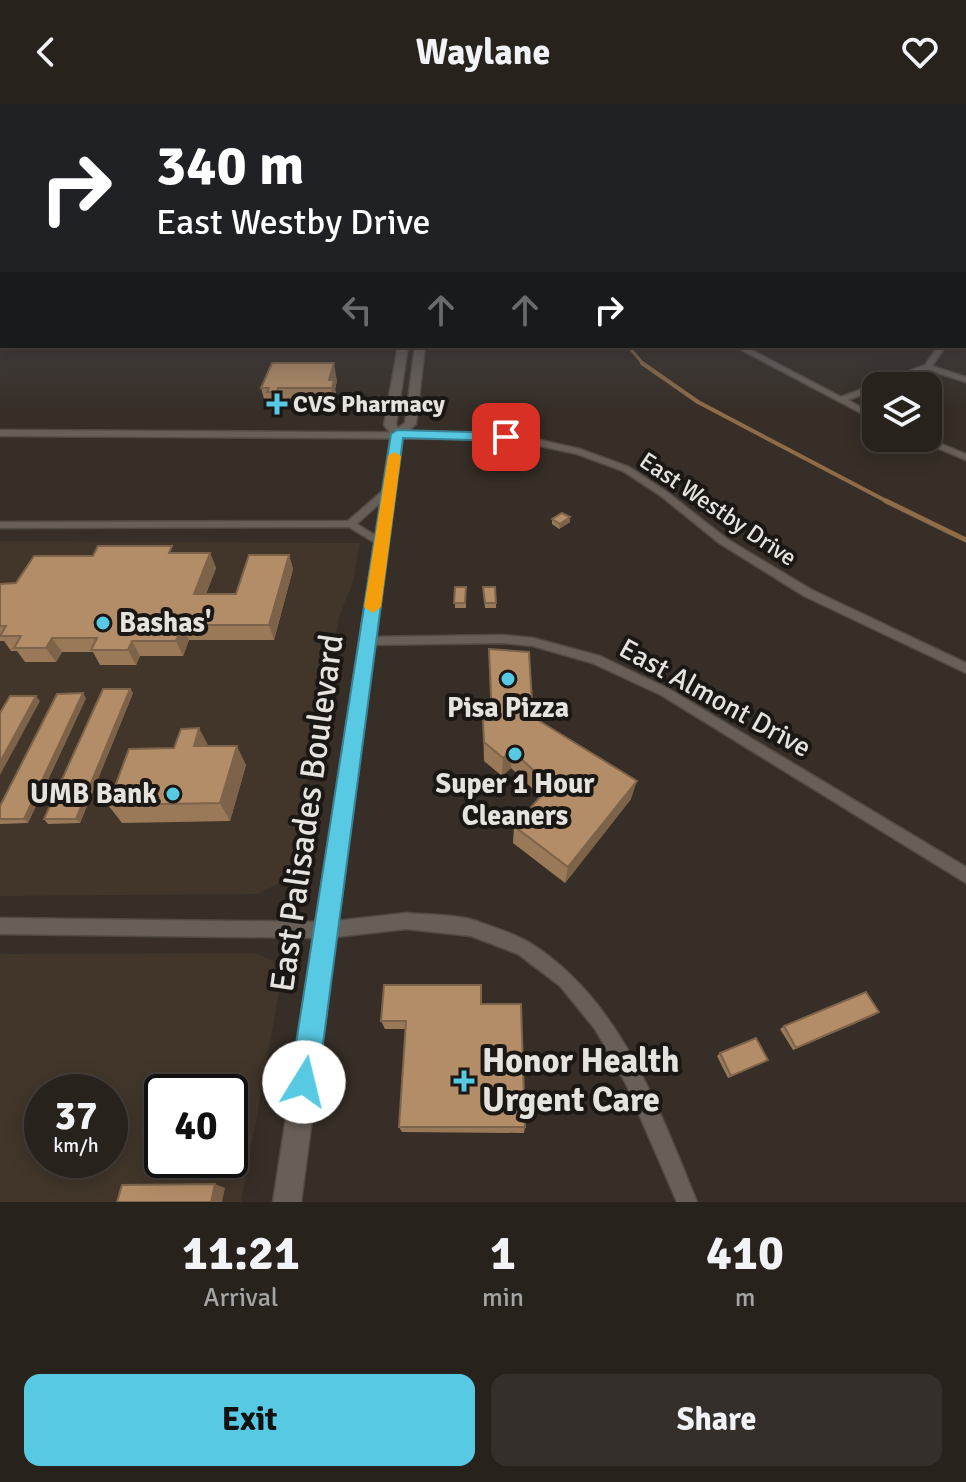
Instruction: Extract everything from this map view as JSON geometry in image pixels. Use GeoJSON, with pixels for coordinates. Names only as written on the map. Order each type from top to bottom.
{"type":"FeatureCollection","features":[{"type":"Feature","properties":{"kind":"street","name":"East Palisades Boulevard"},"geometry":{"type":"LineString","coordinates":[[287,1202],[390,489],[397,434],[390,425],[403,348]]}},
{"type":"Feature","properties":{"kind":"street","name":"East Palisades Boulevard"},"geometry":{"type":"LineString","coordinates":[[397,434],[410,424],[420,348]]}},
{"type":"Feature","properties":{"kind":"street"},"geometry":{"type":"LineString","coordinates":[[742,348],[862,411]]}},
{"type":"Feature","properties":{"kind":"street"},"geometry":{"type":"LineString","coordinates":[[915,372],[928,367],[941,348]]}},
{"type":"Feature","properties":{"kind":"street"},"geometry":{"type":"LineString","coordinates":[[928,367],[966,380]]}},
{"type":"Feature","properties":{"kind":"street"},"geometry":{"type":"LineString","coordinates":[[840,400],[862,392]]}},
{"type":"Feature","properties":{"kind":"street","name":"East Westby Drive"},"geometry":{"type":"LineString","coordinates":[[0,433],[506,437],[605,460],[626,469],[664,494],[723,541],[808,593],[966,668]]}},
{"type":"Feature","properties":{"kind":"street"},"geometry":{"type":"LineString","coordinates":[[942,448],[966,457]]}},
{"type":"Feature","properties":{"kind":"street"},"geometry":{"type":"LineString","coordinates":[[351,524],[390,489]]}},
{"type":"Feature","properties":{"kind":"street"},"geometry":{"type":"LineString","coordinates":[[0,525],[351,524],[382,544]]}},
{"type":"Feature","properties":{"kind":"street","name":"East Almont Drive"},"geometry":{"type":"LineString","coordinates":[[368,641],[503,639],[533,642],[596,659],[665,692],[966,876]]}},
{"type":"Feature","properties":{"kind":"street"},"geometry":{"type":"LineString","coordinates":[[0,926],[327,930],[377,920],[457,926],[503,937],[561,974],[597,1013],[621,1052],[687,1202]]}},
{"type":"Feature","properties":{"kind":"shaded area"},"geometry":{"type":"Polygon","coordinates":[[[0,541],[360,543],[353,582],[339,617],[332,654],[331,700],[310,767],[289,873],[282,882],[257,894],[0,896],[0,541]]]}},
{"type":"Feature","properties":{"kind":"shaded area"},"geometry":{"type":"Polygon","coordinates":[[[254,953],[272,960],[281,981],[248,1163],[248,1074],[144,1074],[144,1178],[245,1178],[241,1202],[0,1202],[0,954],[254,953]]]}},
{"type":"Feature","properties":{"kind":"building"},"geometry":{"type":"Polygon","coordinates":[[[272,363],[334,363],[329,380],[334,380],[332,388],[278,388],[277,392],[267,392],[269,388],[261,388],[272,363]]]}},
{"type":"Feature","properties":{"kind":"building"},"geometry":{"type":"Polygon","coordinates":[[[562,513],[570,517],[560,524],[552,519],[562,513]]]}},
{"type":"Feature","properties":{"kind":"building","name":"Bashas'"},"geometry":{"type":"Polygon","coordinates":[[[98,546],[172,546],[169,553],[210,553],[194,594],[236,594],[249,555],[289,555],[269,625],[182,625],[176,641],[132,641],[128,650],[91,650],[97,638],[52,638],[46,648],[14,648],[21,636],[0,636],[6,626],[0,626],[0,584],[16,583],[34,556],[93,556],[98,546]]]}},
{"type":"Feature","properties":{"kind":"building"},"geometry":{"type":"Polygon","coordinates":[[[455,587],[466,587],[465,603],[454,603],[455,587]]]}},
{"type":"Feature","properties":{"kind":"building"},"geometry":{"type":"Polygon","coordinates":[[[483,587],[495,587],[496,603],[485,603],[483,587]]]}},
{"type":"Feature","properties":{"kind":"building"},"geometry":{"type":"Polygon","coordinates":[[[489,649],[529,652],[533,717],[637,781],[568,867],[514,826],[550,786],[512,750],[503,758],[484,742],[483,720],[492,720],[489,649]]]}},
{"type":"Feature","properties":{"kind":"building"},"geometry":{"type":"Polygon","coordinates":[[[103,689],[130,689],[76,819],[44,819],[103,689]]]}},
{"type":"Feature","properties":{"kind":"building"},"geometry":{"type":"Polygon","coordinates":[[[83,693],[24,819],[0,819],[0,806],[57,694],[83,693]]]}},
{"type":"Feature","properties":{"kind":"building"},"geometry":{"type":"Polygon","coordinates":[[[10,696],[36,696],[0,762],[0,713],[10,696]]]}},
{"type":"Feature","properties":{"kind":"building"},"geometry":{"type":"Polygon","coordinates":[[[199,728],[194,746],[237,746],[220,803],[108,805],[129,749],[174,748],[181,729],[199,728]]]}},
{"type":"Feature","properties":{"kind":"building","name":"Honor Health Urgent Care"},"geometry":{"type":"Polygon","coordinates":[[[384,985],[481,985],[481,1004],[521,1004],[525,1127],[399,1127],[406,1021],[381,1021],[384,985]]]}},
{"type":"Feature","properties":{"kind":"building"},"geometry":{"type":"Polygon","coordinates":[[[866,992],[879,1012],[796,1048],[784,1026],[866,992]]]}},
{"type":"Feature","properties":{"kind":"building"},"geometry":{"type":"Polygon","coordinates":[[[756,1038],[768,1060],[731,1076],[720,1053],[756,1038]]]}},
{"type":"Feature","properties":{"kind":"building"},"geometry":{"type":"Polygon","coordinates":[[[215,1184],[211,1202],[117,1202],[122,1185],[215,1184]]]}},
{"type":"Feature","properties":{"kind":"waterway"},"geometry":{"type":"LineString","coordinates":[[630,348],[643,364]]}},
{"type":"Feature","properties":{"kind":"waterway"},"geometry":{"type":"LineString","coordinates":[[643,364],[698,402],[889,502]]}},
{"type":"Feature","properties":{"kind":"waterway"},"geometry":{"type":"LineString","coordinates":[[889,502],[966,540]]}},
{"type":"Feature","properties":{"kind":"slow traffic"},"geometry":{"type":"LineString","coordinates":[[373,607],[394,456]]}},
{"type":"Feature","properties":{"kind":"place","name":"CVS Pharmacy"},"geometry":{"type":"Point","coordinates":[277,404]}},
{"type":"Feature","properties":{"kind":"place","name":"Bashas'"},"geometry":{"type":"Point","coordinates":[103,623]}},
{"type":"Feature","properties":{"kind":"place","name":"Pisa Pizza"},"geometry":{"type":"Point","coordinates":[508,679]}},
{"type":"Feature","properties":{"kind":"place","name":"Super 1 Hour Cleaners"},"geometry":{"type":"Point","coordinates":[515,754]}},
{"type":"Feature","properties":{"kind":"place","name":"UMB Bank"},"geometry":{"type":"Point","coordinates":[173,794]}},
{"type":"Feature","properties":{"kind":"place","name":"Honor Health Urgent Care"},"geometry":{"type":"Point","coordinates":[464,1081]}},
{"type":"Feature","properties":{"kind":"route"},"geometry":{"type":"LineString","coordinates":[[304,1082],[397,434],[506,437]]}}]}
